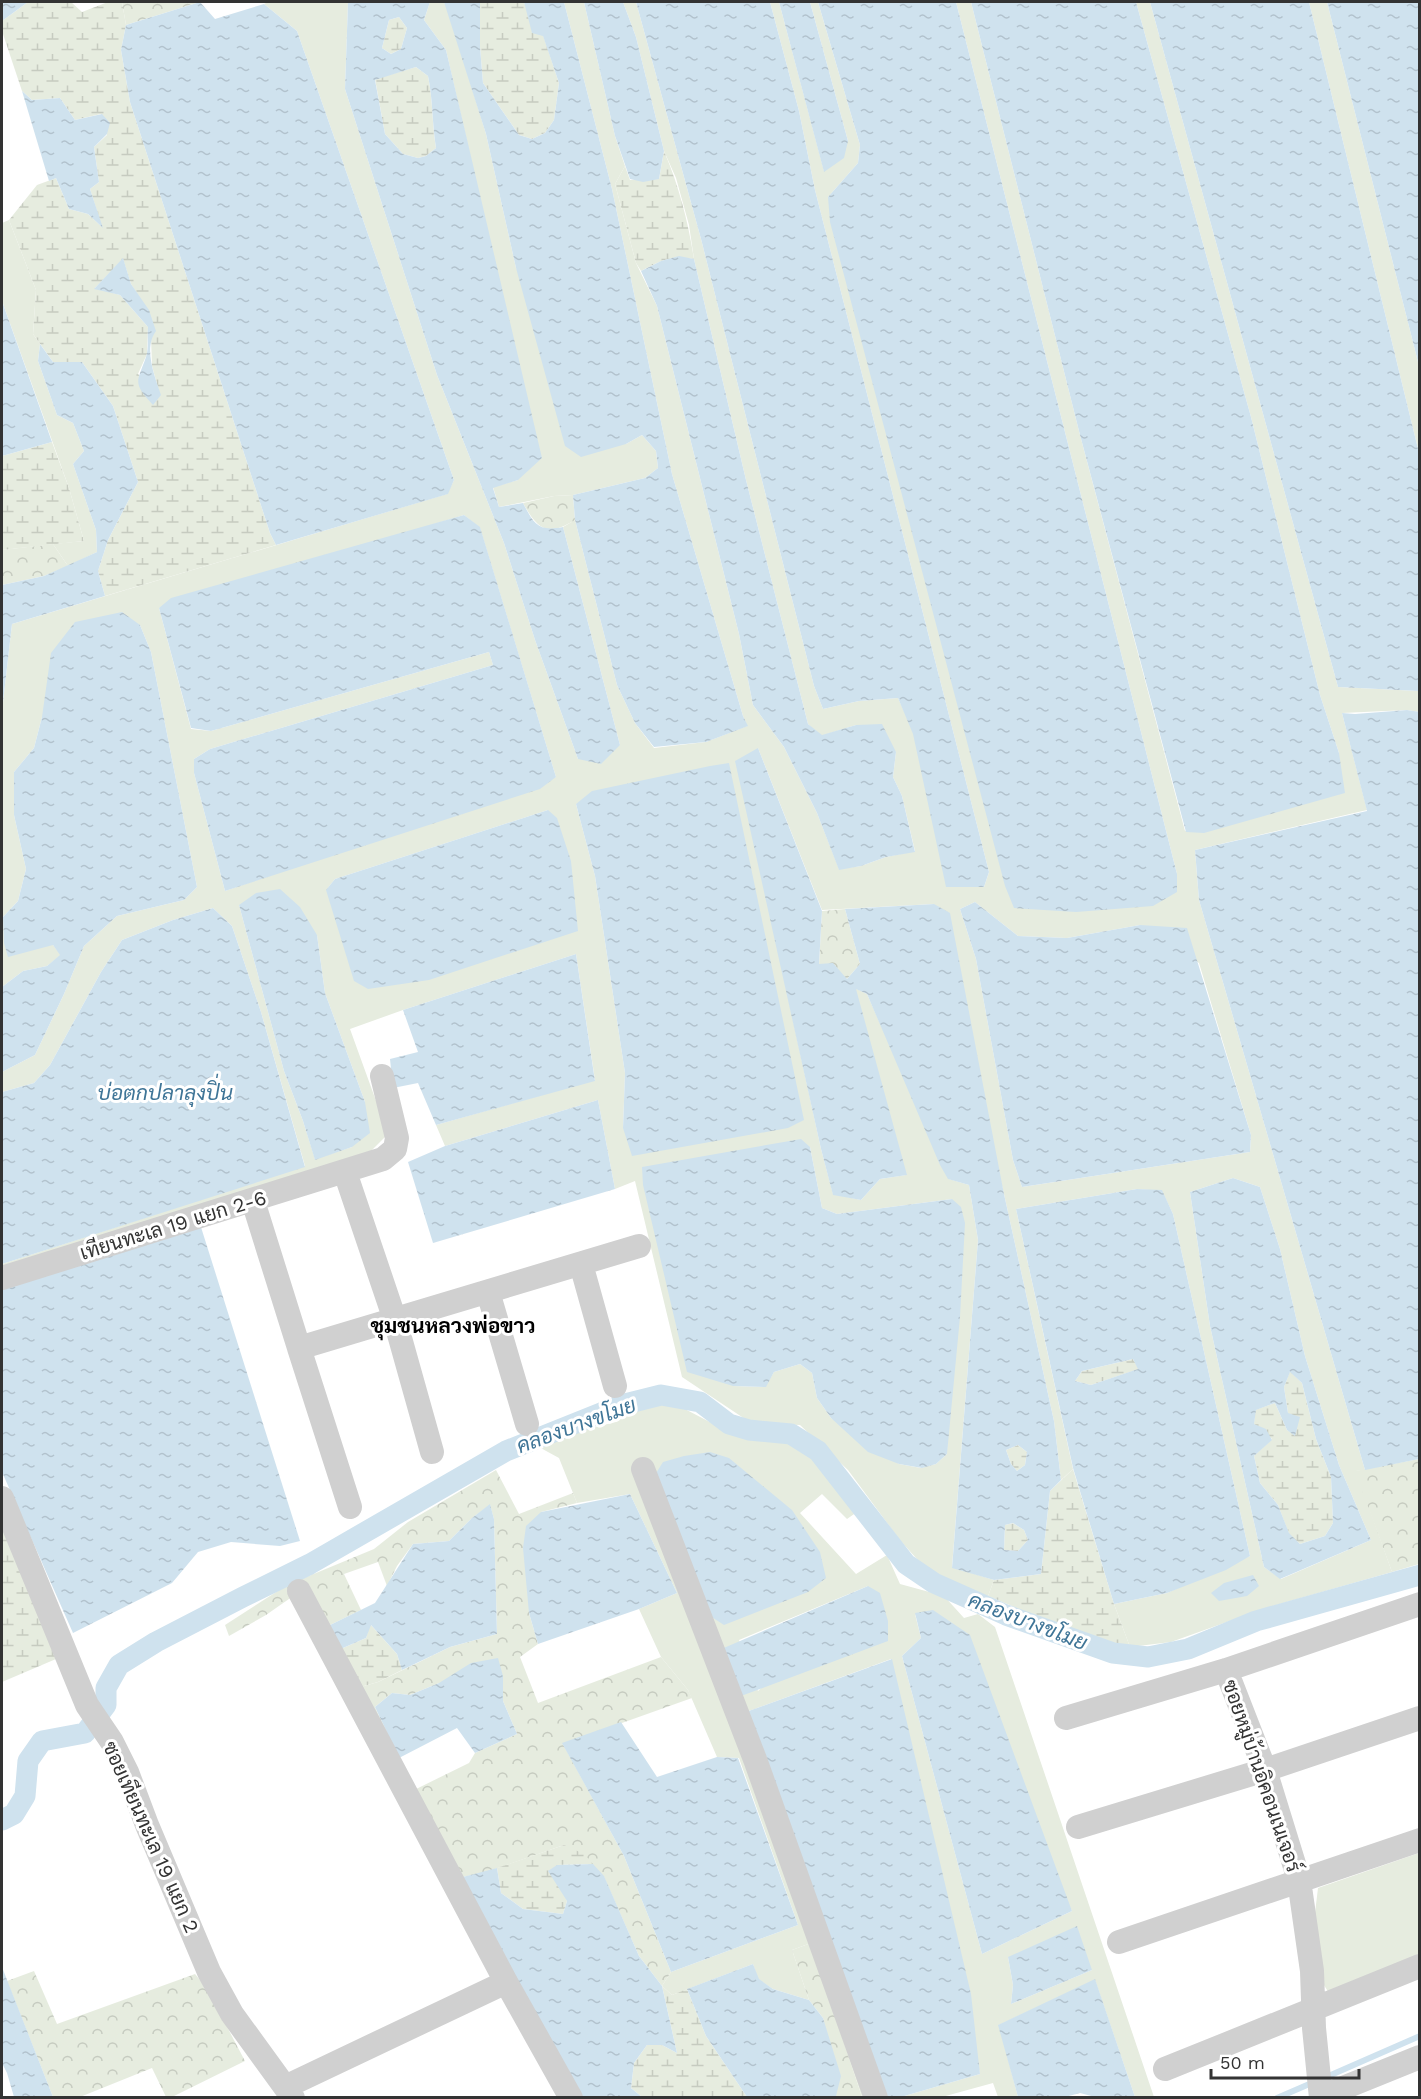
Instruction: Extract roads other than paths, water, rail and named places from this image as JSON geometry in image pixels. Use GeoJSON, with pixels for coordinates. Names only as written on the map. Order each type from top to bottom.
{"type":"FeatureCollection","features":[{"type":"Feature","properties":{"kind":"street","name":"เทียนทะเล 19 แยก 2-6"},"geometry":{"type":"LineString","coordinates":[[2,1278],[383,1159],[395,1149],[397,1138],[382,1076]]}},
{"type":"Feature","properties":{"kind":"street"},"geometry":{"type":"LineString","coordinates":[[345,1172],[395,1320],[432,1452]]}},
{"type":"Feature","properties":{"kind":"street"},"geometry":{"type":"LineString","coordinates":[[253,1201],[350,1507]]}},
{"type":"Feature","properties":{"kind":"street"},"geometry":{"type":"LineString","coordinates":[[299,1348],[639,1246]]}},
{"type":"Feature","properties":{"kind":"street"},"geometry":{"type":"LineString","coordinates":[[581,1264],[615,1386]]}},
{"type":"Feature","properties":{"kind":"street"},"geometry":{"type":"LineString","coordinates":[[488,1292],[527,1424]]}},
{"type":"Feature","properties":{"kind":"street"},"geometry":{"type":"LineString","coordinates":[[643,1469],[756,1762],[876,2097]]}},
{"type":"Feature","properties":{"kind":"street","name":"ซอยเทียนทะเล 19 แยก 2"},"geometry":{"type":"LineString","coordinates":[[2,1498],[87,1704],[127,1772],[209,1972],[232,2013],[289,2092]]}},
{"type":"Feature","properties":{"kind":"street"},"geometry":{"type":"LineString","coordinates":[[299,1591],[506,1982],[571,2097]]}},
{"type":"Feature","properties":{"kind":"street"},"geometry":{"type":"LineString","coordinates":[[1066,1718],[1226,1670],[1419,1604]]}},
{"type":"Feature","properties":{"kind":"street","name":"ซอยหมู่บ้านอิคอนเนเจอร์"},"geometry":{"type":"LineString","coordinates":[[1226,1670],[1265,1770],[1299,1880],[1312,1971],[1320,2087]]}},
{"type":"Feature","properties":{"kind":"street"},"geometry":{"type":"LineString","coordinates":[[1078,1827],[1265,1770],[1419,1718]]}},
{"type":"Feature","properties":{"kind":"street"},"geometry":{"type":"LineString","coordinates":[[1119,1942],[1419,1840]]}},
{"type":"Feature","properties":{"kind":"street"},"geometry":{"type":"LineString","coordinates":[[1165,2069],[1419,1966]]}},
{"type":"Feature","properties":{"kind":"street"},"geometry":{"type":"LineString","coordinates":[[289,2092],[506,1982]]}},
{"type":"Feature","properties":{"kind":"street"},"geometry":{"type":"LineString","coordinates":[[1320,2087],[1419,2057]]}},
{"type":"Feature","properties":{"kind":"water"},"geometry":{"type":"Polygon","coordinates":[[[2,2],[28,2],[2,21],[2,2]]]}},
{"type":"Feature","properties":{"kind":"water"},"geometry":{"type":"Polygon","coordinates":[[[200,2],[215,19],[264,4],[297,31],[454,480],[448,494],[276,545],[270,533],[130,102],[121,50],[126,25],[200,2]]]}},
{"type":"Feature","properties":{"kind":"water"},"geometry":{"type":"Polygon","coordinates":[[[348,2],[430,2],[424,20],[446,50],[542,458],[518,480],[493,488],[499,507],[523,503],[538,525],[548,528],[563,527],[620,745],[601,764],[578,759],[535,640],[504,543],[437,375],[345,89],[348,2]],[[399,17],[389,20],[382,48],[391,54],[401,49],[407,28],[399,17]],[[416,67],[375,80],[385,134],[403,154],[418,158],[426,156],[436,148],[428,76],[416,67]]]}},
{"type":"Feature","properties":{"kind":"water"},"geometry":{"type":"Polygon","coordinates":[[[444,2],[480,2],[483,83],[519,135],[532,139],[545,133],[554,120],[559,83],[543,36],[532,33],[524,2],[564,2],[612,189],[672,474],[743,716],[748,726],[706,742],[654,747],[635,723],[617,685],[575,520],[573,495],[645,478],[658,468],[656,451],[642,435],[626,444],[581,457],[565,446],[516,268],[486,134],[444,2]]]}},
{"type":"Feature","properties":{"kind":"water"},"geometry":{"type":"Polygon","coordinates":[[[584,2],[623,2],[636,37],[664,151],[659,179],[643,182],[630,179],[615,136],[584,2]]]}},
{"type":"Feature","properties":{"kind":"water"},"geometry":{"type":"Polygon","coordinates":[[[636,2],[770,2],[799,111],[815,190],[989,872],[984,887],[946,887],[913,734],[898,698],[859,701],[823,709],[814,686],[701,239],[636,2]]]}},
{"type":"Feature","properties":{"kind":"water"},"geometry":{"type":"Polygon","coordinates":[[[779,2],[810,2],[848,141],[844,158],[824,172],[779,2]]]}},
{"type":"Feature","properties":{"kind":"water"},"geometry":{"type":"Polygon","coordinates":[[[818,2],[956,2],[1177,874],[1177,892],[1153,906],[1076,912],[1014,908],[1005,886],[830,222],[828,197],[858,163],[860,145],[818,2]]]}},
{"type":"Feature","properties":{"kind":"water"},"geometry":{"type":"Polygon","coordinates":[[[971,2],[1136,2],[1251,417],[1320,695],[1339,753],[1345,793],[1204,833],[1186,832],[1080,435],[971,2]]]}},
{"type":"Feature","properties":{"kind":"water"},"geometry":{"type":"Polygon","coordinates":[[[1150,2],[1309,2],[1419,453],[1419,691],[1338,687],[1150,2]]]}},
{"type":"Feature","properties":{"kind":"water"},"geometry":{"type":"Polygon","coordinates":[[[1327,2],[1419,2],[1419,366],[1327,2]]]}},
{"type":"Feature","properties":{"kind":"water"},"geometry":{"type":"Polygon","coordinates":[[[22,91],[32,100],[60,98],[75,120],[102,114],[110,123],[107,134],[94,147],[99,182],[90,189],[103,228],[88,214],[69,209],[56,178],[49,181],[22,91]]]}},
{"type":"Feature","properties":{"kind":"water"},"geometry":{"type":"Polygon","coordinates":[[[679,256],[694,259],[746,480],[808,724],[822,735],[856,725],[882,724],[896,752],[893,777],[902,796],[915,852],[886,857],[861,866],[839,870],[817,813],[784,747],[753,705],[739,634],[657,306],[641,271],[661,261],[679,256]]]}},
{"type":"Feature","properties":{"kind":"water"},"geometry":{"type":"Polygon","coordinates":[[[123,258],[131,284],[149,310],[156,331],[152,338],[150,354],[161,395],[153,405],[139,387],[138,382],[147,353],[148,327],[120,295],[94,289],[123,258]]]}},
{"type":"Feature","properties":{"kind":"water"},"geometry":{"type":"Polygon","coordinates":[[[2,301],[52,442],[2,456],[3,342],[2,301]]]}},
{"type":"Feature","properties":{"kind":"water"},"geometry":{"type":"Polygon","coordinates":[[[40,344],[53,362],[82,362],[113,406],[138,482],[108,540],[98,571],[105,596],[12,624],[2,711],[2,585],[44,576],[97,552],[96,530],[73,464],[84,451],[73,423],[57,415],[38,361],[40,344]]]}},
{"type":"Feature","properties":{"kind":"water"},"geometry":{"type":"Polygon","coordinates":[[[464,515],[480,527],[556,777],[540,789],[225,891],[194,773],[194,759],[210,749],[493,665],[489,652],[211,731],[191,728],[159,608],[171,598],[464,515]]]}},
{"type":"Feature","properties":{"kind":"water"},"geometry":{"type":"Polygon","coordinates":[[[122,612],[140,625],[151,652],[197,887],[184,900],[117,916],[84,946],[35,1055],[2,1072],[2,987],[23,971],[47,966],[60,955],[53,945],[8,957],[4,943],[3,917],[18,901],[26,869],[14,815],[14,772],[34,748],[42,717],[51,653],[75,622],[122,612]]]}},
{"type":"Feature","properties":{"kind":"water"},"geometry":{"type":"Polygon","coordinates":[[[1407,710],[1420,712],[1419,1459],[1365,1470],[1199,900],[1195,850],[1367,811],[1342,713],[1407,710]]]}},
{"type":"Feature","properties":{"kind":"water"},"geometry":{"type":"Polygon","coordinates":[[[758,748],[822,911],[819,964],[833,963],[847,979],[860,964],[845,909],[934,904],[950,913],[1004,1194],[1054,1421],[1061,1480],[1050,1491],[1041,1574],[994,1580],[952,1568],[978,1240],[969,1185],[948,1179],[867,994],[856,989],[907,1175],[880,1179],[861,1200],[833,1195],[735,761],[758,748]],[[1018,1445],[1006,1450],[1011,1464],[1017,1471],[1025,1465],[1027,1452],[1018,1445]],[[1013,1523],[1005,1525],[1004,1550],[1018,1551],[1028,1540],[1024,1530],[1013,1523]]]}},
{"type":"Feature","properties":{"kind":"water"},"geometry":{"type":"Polygon","coordinates":[[[729,763],[804,1120],[788,1128],[632,1156],[623,1128],[625,1073],[595,876],[576,804],[592,791],[729,763]]]}},
{"type":"Feature","properties":{"kind":"water"},"geometry":{"type":"Polygon","coordinates":[[[548,810],[557,818],[571,861],[578,931],[429,980],[368,989],[354,981],[326,890],[335,879],[548,810]]]}},
{"type":"Feature","properties":{"kind":"water"},"geometry":{"type":"Polygon","coordinates":[[[280,889],[300,907],[317,935],[325,993],[365,1102],[370,1133],[352,1147],[315,1160],[284,1071],[239,905],[256,893],[280,889]]]}},
{"type":"Feature","properties":{"kind":"water"},"geometry":{"type":"Polygon","coordinates":[[[975,902],[1018,936],[1067,938],[1140,925],[1187,928],[1251,1135],[1250,1152],[1022,1187],[1013,1160],[976,959],[960,909],[975,902]]]}},
{"type":"Feature","properties":{"kind":"water","name":"บ่อตกปลาลุงปิ่น"},"geometry":{"type":"Polygon","coordinates":[[[213,908],[232,926],[261,1012],[305,1167],[2,1264],[2,1092],[34,1083],[50,1065],[101,972],[122,940],[173,920],[213,908]]]}},
{"type":"Feature","properties":{"kind":"water"},"geometry":{"type":"Polygon","coordinates":[[[576,954],[595,1081],[436,1125],[418,1083],[393,1088],[390,1059],[418,1052],[403,1010],[576,954]]]}},
{"type":"Feature","properties":{"kind":"water"},"geometry":{"type":"Polygon","coordinates":[[[598,1100],[615,1189],[433,1243],[408,1162],[445,1146],[598,1100]]]}},
{"type":"Feature","properties":{"kind":"water"},"geometry":{"type":"Polygon","coordinates":[[[801,1139],[810,1147],[822,1208],[837,1214],[952,1199],[961,1207],[965,1223],[960,1317],[947,1454],[936,1464],[922,1468],[899,1464],[868,1452],[831,1418],[817,1398],[812,1373],[800,1364],[774,1372],[766,1387],[733,1386],[687,1372],[643,1185],[642,1167],[801,1139]]]}},
{"type":"Feature","properties":{"kind":"water"},"geometry":{"type":"Polygon","coordinates":[[[1233,1178],[1260,1187],[1280,1249],[1305,1356],[1339,1465],[1371,1540],[1280,1579],[1264,1567],[1210,1326],[1190,1192],[1233,1178]],[[1290,1372],[1284,1387],[1288,1413],[1300,1417],[1295,1436],[1287,1430],[1275,1403],[1256,1410],[1254,1424],[1266,1429],[1272,1440],[1254,1456],[1260,1483],[1278,1505],[1289,1533],[1300,1544],[1325,1536],[1333,1523],[1331,1477],[1316,1439],[1302,1383],[1290,1372]]]}},
{"type":"Feature","properties":{"kind":"water"},"geometry":{"type":"Polygon","coordinates":[[[1137,1189],[1162,1190],[1173,1214],[1250,1556],[1226,1570],[1167,1593],[1114,1604],[1073,1468],[1016,1209],[1137,1189]],[[1133,1359],[1082,1371],[1075,1381],[1091,1385],[1138,1369],[1133,1359]]]}},
{"type":"Feature","properties":{"kind":"water"},"geometry":{"type":"Polygon","coordinates":[[[200,1224],[300,1541],[280,1546],[231,1542],[198,1552],[172,1583],[73,1633],[2,1472],[2,1287],[200,1224]]]}},
{"type":"Feature","properties":{"kind":"water"},"geometry":{"type":"Polygon","coordinates":[[[710,1452],[729,1458],[792,1510],[820,1552],[826,1578],[808,1592],[724,1625],[707,1614],[653,1478],[663,1462],[710,1452]]]}},
{"type":"Feature","properties":{"kind":"water"},"geometry":{"type":"Polygon","coordinates":[[[630,1494],[677,1593],[639,1609],[538,1644],[529,1613],[523,1548],[526,1526],[541,1512],[630,1494]]]}},
{"type":"Feature","properties":{"kind":"water"},"geometry":{"type":"Polygon","coordinates":[[[490,1504],[494,1519],[497,1634],[450,1647],[402,1670],[397,1654],[371,1625],[366,1638],[336,1651],[326,1627],[375,1603],[413,1544],[449,1541],[490,1504]]]}},
{"type":"Feature","properties":{"kind":"water"},"geometry":{"type":"Polygon","coordinates":[[[1253,1575],[1259,1586],[1247,1596],[1219,1601],[1211,1593],[1224,1583],[1253,1575]]]}},
{"type":"Feature","properties":{"kind":"water"},"geometry":{"type":"Polygon","coordinates":[[[868,1586],[880,1593],[888,1621],[888,1641],[741,1696],[719,1650],[868,1586]]]}},
{"type":"Feature","properties":{"kind":"water"},"geometry":{"type":"Polygon","coordinates":[[[933,1610],[970,1635],[1072,1911],[982,1954],[902,1656],[921,1638],[915,1613],[933,1610]]]}},
{"type":"Feature","properties":{"kind":"water"},"geometry":{"type":"Polygon","coordinates":[[[498,1658],[503,1676],[503,1701],[517,1734],[475,1753],[457,1728],[399,1758],[375,1707],[392,1693],[410,1695],[439,1683],[471,1663],[498,1658]]]}},
{"type":"Feature","properties":{"kind":"water"},"geometry":{"type":"Polygon","coordinates":[[[892,1659],[971,1994],[980,2074],[901,2097],[889,2097],[882,2089],[746,1712],[892,1659]]]}},
{"type":"Feature","properties":{"kind":"water"},"geometry":{"type":"Polygon","coordinates":[[[621,1722],[657,1777],[717,1757],[738,1758],[798,1925],[671,1972],[624,1856],[562,1743],[621,1722]]]}},
{"type":"Feature","properties":{"kind":"water"},"geometry":{"type":"Polygon","coordinates":[[[593,1864],[604,1876],[639,1956],[662,1986],[677,2053],[662,2045],[647,2045],[634,2063],[631,2088],[642,2097],[581,2097],[459,1878],[497,1868],[501,1893],[523,1909],[563,1914],[567,1901],[548,1871],[557,1865],[593,1864]]]}},
{"type":"Feature","properties":{"kind":"water"},"geometry":{"type":"Polygon","coordinates":[[[1077,1926],[1092,1970],[1011,2004],[1013,1985],[1008,1957],[1077,1926]]]}},
{"type":"Feature","properties":{"kind":"water"},"geometry":{"type":"Polygon","coordinates":[[[753,1964],[759,1979],[773,1989],[809,2000],[823,2018],[841,2076],[836,2096],[747,2097],[706,2036],[687,1989],[753,1964]]]}},
{"type":"Feature","properties":{"kind":"water"},"geometry":{"type":"Polygon","coordinates":[[[2,1967],[53,2097],[14,2097],[2,2063],[2,1967]]]}},
{"type":"Feature","properties":{"kind":"water"},"geometry":{"type":"Polygon","coordinates":[[[1095,1979],[1135,2097],[1095,2097],[1080,2093],[1065,2097],[1018,2097],[998,2025],[1095,1979]]]}},
{"type":"Feature","properties":{"kind":"waterway","name":"คลองบางขโมย"},"geometry":{"type":"LineString","coordinates":[[2,1820],[14,1814],[25,1796],[28,1761],[42,1741],[85,1733],[106,1705],[106,1688],[119,1665],[156,1642],[310,1564],[506,1451],[621,1405],[661,1395],[700,1402],[729,1424],[749,1430],[791,1434],[818,1451],[906,1564],[934,1583],[1006,1615],[1113,1653],[1148,1657],[1188,1649],[1256,1621],[1420,1575]]}},
{"type":"Feature","properties":{"kind":"waterway"},"geometry":{"type":"LineString","coordinates":[[1324,2078],[1420,2036]]}},
{"type":"Feature","properties":{"kind":"waterway"},"geometry":{"type":"LineString","coordinates":[[1277,2098],[1314,2082]]}},
{"type":"Feature","properties":{"kind":"district","name":"ชุมชนหลวงพ่อขาว"},"geometry":{"type":"Point","coordinates":[453,1325]}}]}
